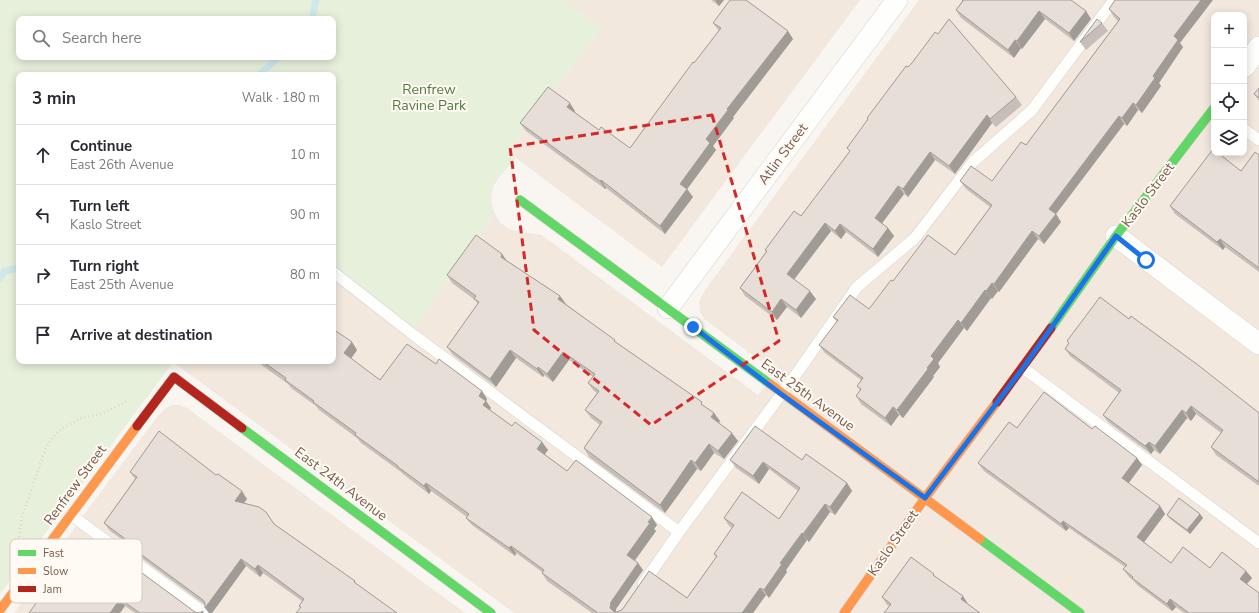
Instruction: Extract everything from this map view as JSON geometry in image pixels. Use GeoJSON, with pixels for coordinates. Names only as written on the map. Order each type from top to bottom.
{"type":"FeatureCollection","features":[{"type":"Feature","properties":{"kind":"street","name":"Atlin Street"},"geometry":{"type":"LineString","coordinates":[[668,308],[897,0]]}},
{"type":"Feature","properties":{"kind":"street"},"geometry":{"type":"LineString","coordinates":[[1247,63],[1259,47]]}},
{"type":"Feature","properties":{"kind":"street","name":"Kaslo Street"},"geometry":{"type":"LineString","coordinates":[[844,613],[925,498],[1023,368],[1116,236],[1211,112]]}},
{"type":"Feature","properties":{"kind":"street","name":"East 25th Avenue"},"geometry":{"type":"LineString","coordinates":[[520,200],[668,308],[781,394],[1080,613]]}},
{"type":"Feature","properties":{"kind":"street"},"geometry":{"type":"LineString","coordinates":[[1116,236],[1259,344]]}},
{"type":"Feature","properties":{"kind":"street","name":"Renfrew Street"},"geometry":{"type":"LineString","coordinates":[[53,539],[174,377]]}},
{"type":"Feature","properties":{"kind":"street","name":"East 24th Avenue"},"geometry":{"type":"LineString","coordinates":[[174,377],[491,613]]}},
{"type":"Feature","properties":{"kind":"street","name":"Renfrew Street"},"geometry":{"type":"LineString","coordinates":[[0,610],[10,597]]}},
{"type":"Feature","properties":{"kind":"lane"},"geometry":{"type":"LineString","coordinates":[[635,594],[797,373],[856,287],[915,238],[972,162],[1032,110],[1114,0]]}},
{"type":"Feature","properties":{"kind":"lane"},"geometry":{"type":"LineString","coordinates":[[1247,131],[1259,140]]}},
{"type":"Feature","properties":{"kind":"lane"},"geometry":{"type":"LineString","coordinates":[[336,274],[679,532]]}},
{"type":"Feature","properties":{"kind":"lane"},"geometry":{"type":"LineString","coordinates":[[1023,368],[1259,543]]}},
{"type":"Feature","properties":{"kind":"lane"},"geometry":{"type":"LineString","coordinates":[[71,515],[104,539]]}},
{"type":"Feature","properties":{"kind":"lane"},"geometry":{"type":"LineString","coordinates":[[142,567],[204,613]]}},
{"type":"Feature","properties":{"kind":"path"},"geometry":{"type":"LineString","coordinates":[[19,539],[22,517],[44,450],[51,439],[61,429],[81,418],[101,414],[133,398],[154,402]]}},
{"type":"Feature","properties":{"kind":"highlighted area"},"geometry":{"type":"Polygon","coordinates":[[[712,115],[779,341],[651,425],[534,330],[510,147],[712,115]]]}},
{"type":"Feature","properties":{"kind":"shaded area"},"geometry":{"type":"Polygon","coordinates":[[[563,0],[860,0],[662,267],[508,152],[601,28],[563,0]]]}},
{"type":"Feature","properties":{"kind":"shaded area"},"geometry":{"type":"Polygon","coordinates":[[[919,0],[1259,0],[1259,613],[514,613],[176,364],[336,364],[336,274],[411,332],[495,214],[499,221],[507,228],[515,231],[541,235],[547,239],[758,395],[776,372],[704,319],[700,312],[699,302],[705,290],[919,0]]]}},
{"type":"Feature","properties":{"kind":"shaded area"},"geometry":{"type":"Polygon","coordinates":[[[172,405],[180,405],[187,408],[465,613],[14,613],[21,603],[142,603],[142,539],[67,539],[158,416],[166,408],[172,405]]]}},
{"type":"Feature","properties":{"kind":"green space","name":"Renfrew Ravine Park"},"geometry":{"type":"Polygon","coordinates":[[[0,0],[566,0],[601,28],[508,152],[516,158],[495,183],[491,197],[495,214],[411,333],[336,274],[336,72],[16,72],[16,364],[172,364],[41,539],[10,539],[10,581],[0,594],[0,0]]]}},
{"type":"Feature","properties":{"kind":"building"},"geometry":{"type":"Polygon","coordinates":[[[730,0],[746,0],[788,31],[727,109],[728,110],[706,139],[710,143],[680,184],[687,189],[660,226],[601,180],[600,181],[520,123],[548,87],[570,103],[567,107],[599,130],[601,127],[630,148],[693,62],[694,63],[721,28],[713,23],[730,0]]]}},
{"type":"Feature","properties":{"kind":"building"},"geometry":{"type":"Polygon","coordinates":[[[962,0],[1071,0],[1086,11],[1069,33],[1039,11],[1017,41],[1015,40],[1008,50],[956,10],[963,1],[962,0]]]}},
{"type":"Feature","properties":{"kind":"building"},"geometry":{"type":"Polygon","coordinates":[[[1115,0],[1201,0],[1174,36],[1178,40],[1153,76],[1155,78],[1136,105],[1133,103],[1122,118],[1119,116],[1049,209],[1056,214],[1039,236],[1032,231],[994,284],[992,283],[986,291],[985,290],[961,323],[958,320],[931,356],[934,359],[927,368],[928,369],[897,410],[893,407],[885,418],[856,396],[861,389],[857,386],[863,378],[819,345],[838,320],[833,317],[850,295],[869,309],[891,280],[893,281],[928,235],[955,255],[992,205],[960,181],[971,166],[992,181],[1021,142],[1026,145],[1120,19],[1109,9],[1115,0]]]}},
{"type":"Feature","properties":{"kind":"building"},"geometry":{"type":"Polygon","coordinates":[[[949,19],[1016,97],[990,119],[987,115],[949,166],[930,152],[903,189],[898,186],[875,218],[888,228],[873,249],[840,224],[835,231],[825,223],[787,274],[810,291],[796,310],[781,299],[772,312],[740,288],[767,251],[765,250],[794,211],[801,216],[850,151],[847,148],[868,119],[867,118],[906,66],[908,67],[912,63],[935,32],[938,34],[949,19]]]}},
{"type":"Feature","properties":{"kind":"building"},"geometry":{"type":"Polygon","coordinates":[[[1097,19],[1102,23],[1080,42],[1097,19]]]}},
{"type":"Feature","properties":{"kind":"building"},"geometry":{"type":"Polygon","coordinates":[[[1259,88],[1259,98],[1254,94],[1259,88]]]}},
{"type":"Feature","properties":{"kind":"building"},"geometry":{"type":"Polygon","coordinates":[[[1211,152],[1211,156],[1222,156],[1241,171],[1255,152],[1259,155],[1259,268],[1220,239],[1217,242],[1170,206],[1211,152]]]}},
{"type":"Feature","properties":{"kind":"building"},"geometry":{"type":"Polygon","coordinates":[[[476,235],[502,254],[501,257],[560,296],[558,299],[615,340],[614,341],[702,402],[701,404],[714,413],[711,417],[732,433],[718,451],[709,444],[695,463],[691,460],[660,505],[584,448],[602,422],[585,410],[599,391],[588,383],[595,374],[563,352],[547,374],[538,367],[537,369],[510,350],[490,379],[447,347],[479,302],[474,299],[476,296],[447,275],[476,235]]]}},
{"type":"Feature","properties":{"kind":"building"},"geometry":{"type":"Polygon","coordinates":[[[1100,297],[1129,319],[1131,316],[1198,365],[1259,413],[1259,482],[1211,447],[1223,430],[1191,406],[1186,413],[1182,410],[1155,446],[1149,442],[1145,446],[1103,415],[1121,390],[1065,349],[1069,343],[1067,341],[1100,297]]]}},
{"type":"Feature","properties":{"kind":"building"},"geometry":{"type":"Polygon","coordinates":[[[336,331],[352,342],[344,353],[380,380],[407,344],[436,364],[439,359],[482,391],[479,396],[486,401],[483,405],[512,426],[515,422],[542,442],[537,449],[567,471],[576,460],[652,517],[648,522],[650,523],[627,555],[638,563],[611,602],[610,608],[616,612],[622,610],[649,571],[687,598],[717,556],[714,554],[734,525],[724,518],[742,492],[779,519],[800,488],[763,462],[753,476],[730,460],[755,426],[802,460],[806,454],[847,483],[830,507],[825,504],[780,563],[782,564],[764,590],[760,588],[742,613],[598,613],[542,573],[544,570],[511,546],[509,548],[466,518],[469,514],[426,483],[424,486],[355,435],[356,433],[285,380],[286,378],[266,364],[336,364],[336,331]]]}},
{"type":"Feature","properties":{"kind":"building"},"geometry":{"type":"Polygon","coordinates":[[[1044,392],[1092,429],[1095,426],[1137,458],[1122,478],[1160,506],[1137,537],[1171,563],[1183,547],[1210,568],[1222,552],[1246,571],[1240,579],[1259,593],[1259,613],[1189,613],[1170,599],[1167,604],[1132,578],[1133,577],[1123,569],[1127,565],[1063,521],[1061,524],[978,463],[1009,422],[1017,428],[1044,392]]]}},
{"type":"Feature","properties":{"kind":"building"},"geometry":{"type":"Polygon","coordinates":[[[159,431],[216,475],[218,474],[242,491],[235,501],[259,507],[266,512],[274,524],[355,581],[354,582],[397,613],[296,613],[301,607],[299,606],[304,599],[258,565],[255,569],[241,559],[205,608],[205,603],[203,600],[142,555],[142,539],[125,539],[104,523],[137,477],[130,472],[159,431]]]}},
{"type":"Feature","properties":{"kind":"building"},"geometry":{"type":"Polygon","coordinates":[[[1179,498],[1200,514],[1187,530],[1167,515],[1179,498]]]}},
{"type":"Feature","properties":{"kind":"building"},"geometry":{"type":"Polygon","coordinates":[[[911,557],[934,574],[933,575],[963,596],[961,599],[980,613],[884,613],[891,604],[882,597],[911,557]]]}},
{"type":"Feature","properties":{"kind":"building"},"geometry":{"type":"Polygon","coordinates":[[[142,573],[195,612],[199,613],[140,613],[126,603],[142,603],[142,573]]]}},
{"type":"Feature","properties":{"kind":"building"},"geometry":{"type":"Polygon","coordinates":[[[36,603],[117,603],[110,613],[29,613],[36,603]]]}},
{"type":"Feature","properties":{"kind":"waterway"},"geometry":{"type":"LineString","coordinates":[[313,16],[316,0]]}},
{"type":"Feature","properties":{"kind":"waterway"},"geometry":{"type":"LineString","coordinates":[[262,72],[276,60]]}},
{"type":"Feature","properties":{"kind":"waterway"},"geometry":{"type":"LineString","coordinates":[[0,278],[5,271],[16,269]]}},
{"type":"Feature","properties":{"kind":"traffic: fast"},"geometry":{"type":"LineString","coordinates":[[1051,328],[1116,236],[1211,112]]}},
{"type":"Feature","properties":{"kind":"traffic: fast"},"geometry":{"type":"LineString","coordinates":[[520,200],[770,384]]}},
{"type":"Feature","properties":{"kind":"traffic: fast"},"geometry":{"type":"LineString","coordinates":[[242,428],[491,613]]}},
{"type":"Feature","properties":{"kind":"traffic: fast"},"geometry":{"type":"LineString","coordinates":[[980,539],[1080,613]]}},
{"type":"Feature","properties":{"kind":"traffic: slow"},"geometry":{"type":"LineString","coordinates":[[770,384],[980,539]]}},
{"type":"Feature","properties":{"kind":"traffic: slow"},"geometry":{"type":"LineString","coordinates":[[844,613],[925,498],[997,402]]}},
{"type":"Feature","properties":{"kind":"traffic: slow"},"geometry":{"type":"LineString","coordinates":[[53,539],[137,426]]}},
{"type":"Feature","properties":{"kind":"traffic: slow"},"geometry":{"type":"LineString","coordinates":[[0,610],[10,597]]}},
{"type":"Feature","properties":{"kind":"traffic: jam"},"geometry":{"type":"LineString","coordinates":[[997,402],[1051,328]]}},
{"type":"Feature","properties":{"kind":"traffic: jam"},"geometry":{"type":"LineString","coordinates":[[137,426],[174,377],[242,428]]}},
{"type":"Feature","properties":{"kind":"route"},"geometry":{"type":"LineString","coordinates":[[693,327],[781,394],[925,498],[1023,368],[1116,236],[1146,260]]}}]}
